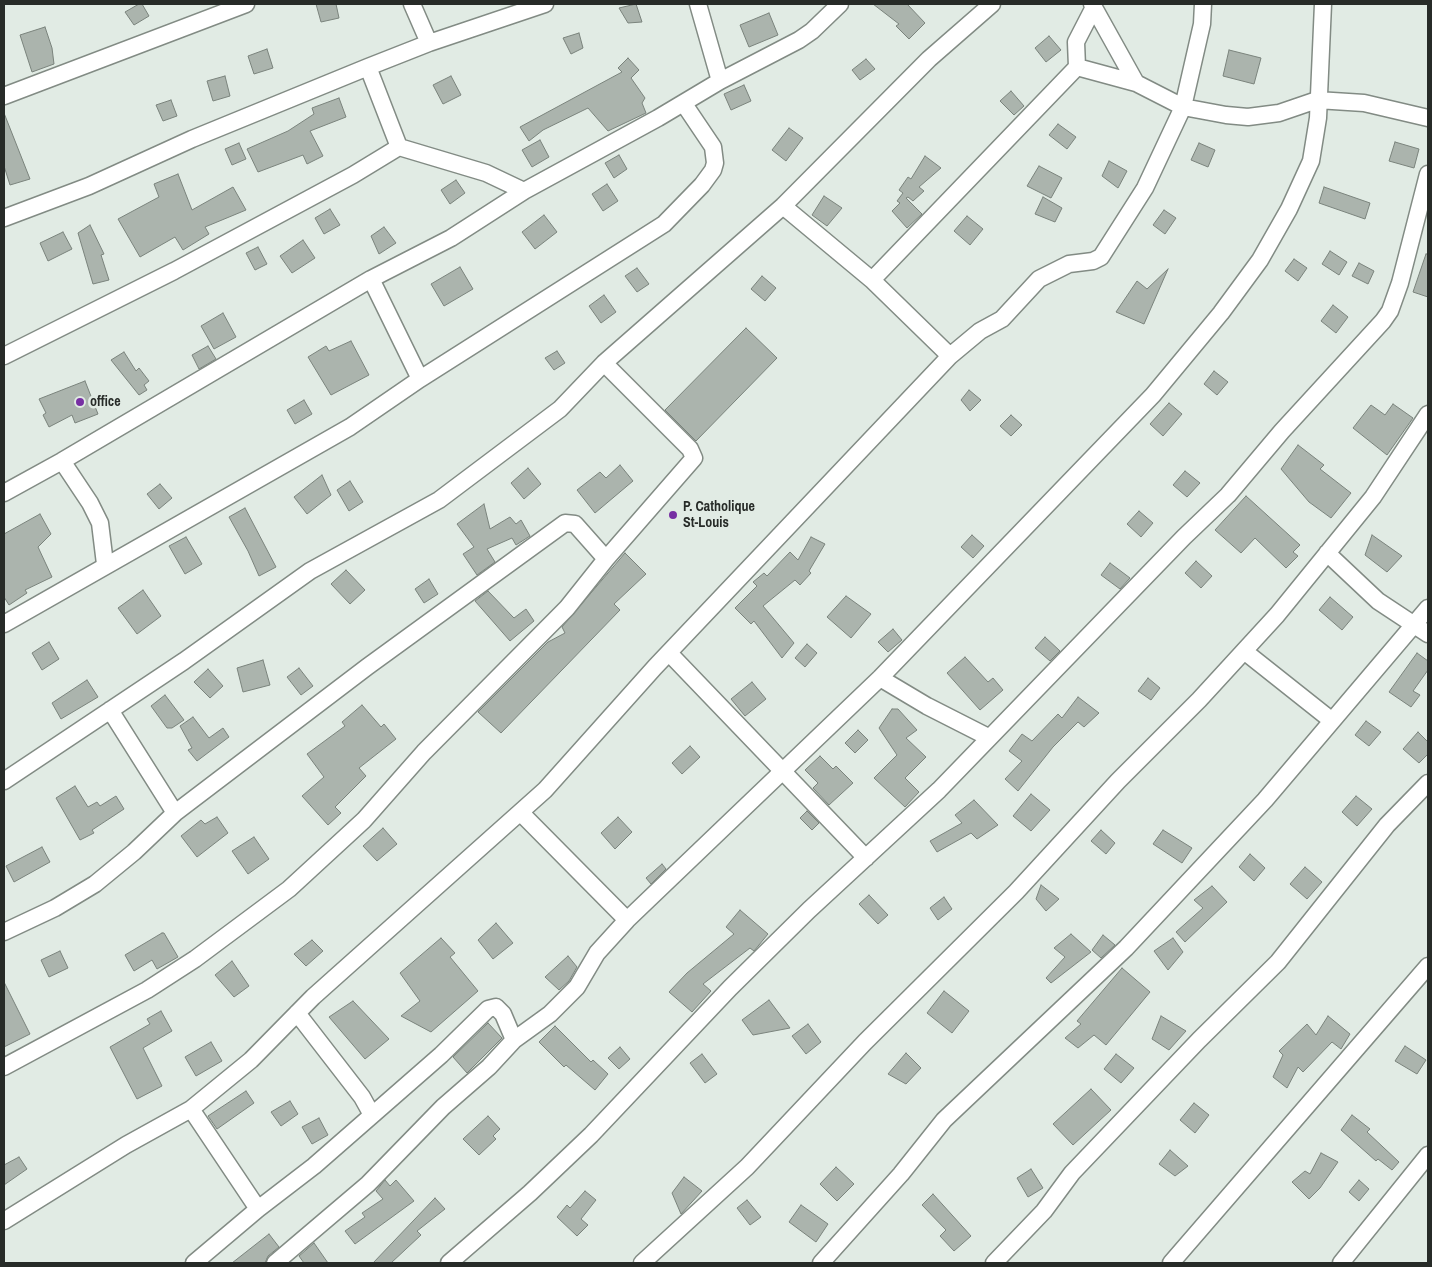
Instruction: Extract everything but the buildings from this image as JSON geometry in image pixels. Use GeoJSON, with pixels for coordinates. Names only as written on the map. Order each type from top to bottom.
{"type":"FeatureCollection","features":[{"type":"Feature","properties":{"kind":"street"},"geometry":{"type":"LineString","coordinates":[[4,96],[246,4]]}},
{"type":"Feature","properties":{"kind":"street"},"geometry":{"type":"LineString","coordinates":[[412,4],[429,43]]}},
{"type":"Feature","properties":{"kind":"street"},"geometry":{"type":"LineString","coordinates":[[4,218],[89,186],[192,139],[368,67],[429,43],[545,4]]}},
{"type":"Feature","properties":{"kind":"street"},"geometry":{"type":"LineString","coordinates":[[698,4],[720,81]]}},
{"type":"Feature","properties":{"kind":"street"},"geometry":{"type":"LineString","coordinates":[[4,493],[62,461],[371,279],[451,238],[524,191],[684,104],[720,81],[799,40],[812,31],[840,4]]}},
{"type":"Feature","properties":{"kind":"street"},"geometry":{"type":"LineString","coordinates":[[4,781],[192,656],[310,571],[439,500],[560,409],[604,363],[783,206],[929,59],[992,4]]}},
{"type":"Feature","properties":{"kind":"street"},"geometry":{"type":"LineString","coordinates":[[4,1220],[126,1145],[191,1109],[252,1060],[313,997],[545,790],[950,356],[980,331],[1002,319],[1039,279],[1069,264],[1093,261],[1106,250],[1145,188],[1184,107],[1202,24],[1203,4]]}},
{"type":"Feature","properties":{"kind":"street"},"geometry":{"type":"LineString","coordinates":[[275,1263],[368,1184],[443,1107],[489,1067],[514,1040],[550,1014],[567,998],[577,987],[597,953],[627,920],[747,806],[781,770],[880,678],[1153,395],[1221,312],[1260,260],[1289,209],[1311,162],[1315,145],[1323,4]]}},
{"type":"Feature","properties":{"kind":"street"},"geometry":{"type":"LineString","coordinates":[[872,280],[1077,67],[1076,42],[1092,6]]}},
{"type":"Feature","properties":{"kind":"street"},"geometry":{"type":"LineString","coordinates":[[1092,6],[1136,83]]}},
{"type":"Feature","properties":{"kind":"street"},"geometry":{"type":"LineString","coordinates":[[368,67],[399,147]]}},
{"type":"Feature","properties":{"kind":"street"},"geometry":{"type":"LineString","coordinates":[[1077,67],[1136,83],[1184,107],[1248,118],[1279,113],[1317,100],[1364,103],[1428,118]]}},
{"type":"Feature","properties":{"kind":"street"},"geometry":{"type":"LineString","coordinates":[[4,624],[105,564],[205,510],[350,427],[420,379],[664,224],[683,206],[713,170],[716,157],[713,147],[684,104]]}},
{"type":"Feature","properties":{"kind":"street"},"geometry":{"type":"LineString","coordinates":[[4,356],[182,267],[353,175],[399,147],[486,173],[524,191]]}},
{"type":"Feature","properties":{"kind":"street"},"geometry":{"type":"LineString","coordinates":[[449,1263],[530,1193],[591,1135],[730,988],[939,790],[988,737],[1228,496],[1282,430],[1383,321],[1393,304],[1398,290],[1428,174]]}},
{"type":"Feature","properties":{"kind":"street"},"geometry":{"type":"LineString","coordinates":[[783,206],[872,280],[950,356]]}},
{"type":"Feature","properties":{"kind":"street"},"geometry":{"type":"LineString","coordinates":[[371,279],[420,379]]}},
{"type":"Feature","properties":{"kind":"street"},"geometry":{"type":"LineString","coordinates":[[4,1067],[155,985],[195,959],[289,889],[368,815],[424,752],[566,608],[694,458],[690,449],[604,363]]}},
{"type":"Feature","properties":{"kind":"street"},"geometry":{"type":"LineString","coordinates":[[642,1263],[747,1167],[865,1042],[1016,892],[1118,781],[1244,651],[1277,615],[1373,497],[1428,414]]}},
{"type":"Feature","properties":{"kind":"street"},"geometry":{"type":"LineString","coordinates":[[62,461],[90,503],[100,523],[105,564]]}},
{"type":"Feature","properties":{"kind":"street"},"geometry":{"type":"LineString","coordinates":[[4,932],[56,908],[95,884],[134,852],[175,814],[359,673],[565,523],[575,524],[606,559]]}},
{"type":"Feature","properties":{"kind":"street"},"geometry":{"type":"LineString","coordinates":[[1327,552],[1378,601],[1428,634]]}},
{"type":"Feature","properties":{"kind":"street"},"geometry":{"type":"LineString","coordinates":[[821,1263],[901,1174],[944,1120],[1126,948],[1265,800],[1428,608]]}},
{"type":"Feature","properties":{"kind":"street"},"geometry":{"type":"LineString","coordinates":[[1244,651],[1331,720]]}},
{"type":"Feature","properties":{"kind":"street"},"geometry":{"type":"LineString","coordinates":[[670,654],[866,858]]}},
{"type":"Feature","properties":{"kind":"street"},"geometry":{"type":"LineString","coordinates":[[880,678],[927,706],[988,737]]}},
{"type":"Feature","properties":{"kind":"street"},"geometry":{"type":"LineString","coordinates":[[110,710],[175,814]]}},
{"type":"Feature","properties":{"kind":"street"},"geometry":{"type":"LineString","coordinates":[[994,1263],[1044,1211],[1072,1173],[1199,1040],[1278,962],[1387,825],[1428,783]]}},
{"type":"Feature","properties":{"kind":"street"},"geometry":{"type":"LineString","coordinates":[[521,813],[627,920]]}},
{"type":"Feature","properties":{"kind":"street"},"geometry":{"type":"LineString","coordinates":[[1171,1263],[1428,966]]}},
{"type":"Feature","properties":{"kind":"street"},"geometry":{"type":"LineString","coordinates":[[194,1263],[258,1208],[314,1166],[441,1055],[488,1009],[496,1007],[503,1014],[514,1040]]}},
{"type":"Feature","properties":{"kind":"street"},"geometry":{"type":"LineString","coordinates":[[297,1013],[372,1115]]}},
{"type":"Feature","properties":{"kind":"street"},"geometry":{"type":"LineString","coordinates":[[191,1109],[258,1208]]}},
{"type":"Feature","properties":{"kind":"street"},"geometry":{"type":"LineString","coordinates":[[1341,1263],[1428,1155]]}},
{"type":"Feature","properties":{"kind":"place","name":"office"},"geometry":{"type":"Point","coordinates":[80,402]}},
{"type":"Feature","properties":{"kind":"place","name":"P. Catholique St-Louis"},"geometry":{"type":"Point","coordinates":[673,515]}}]}
